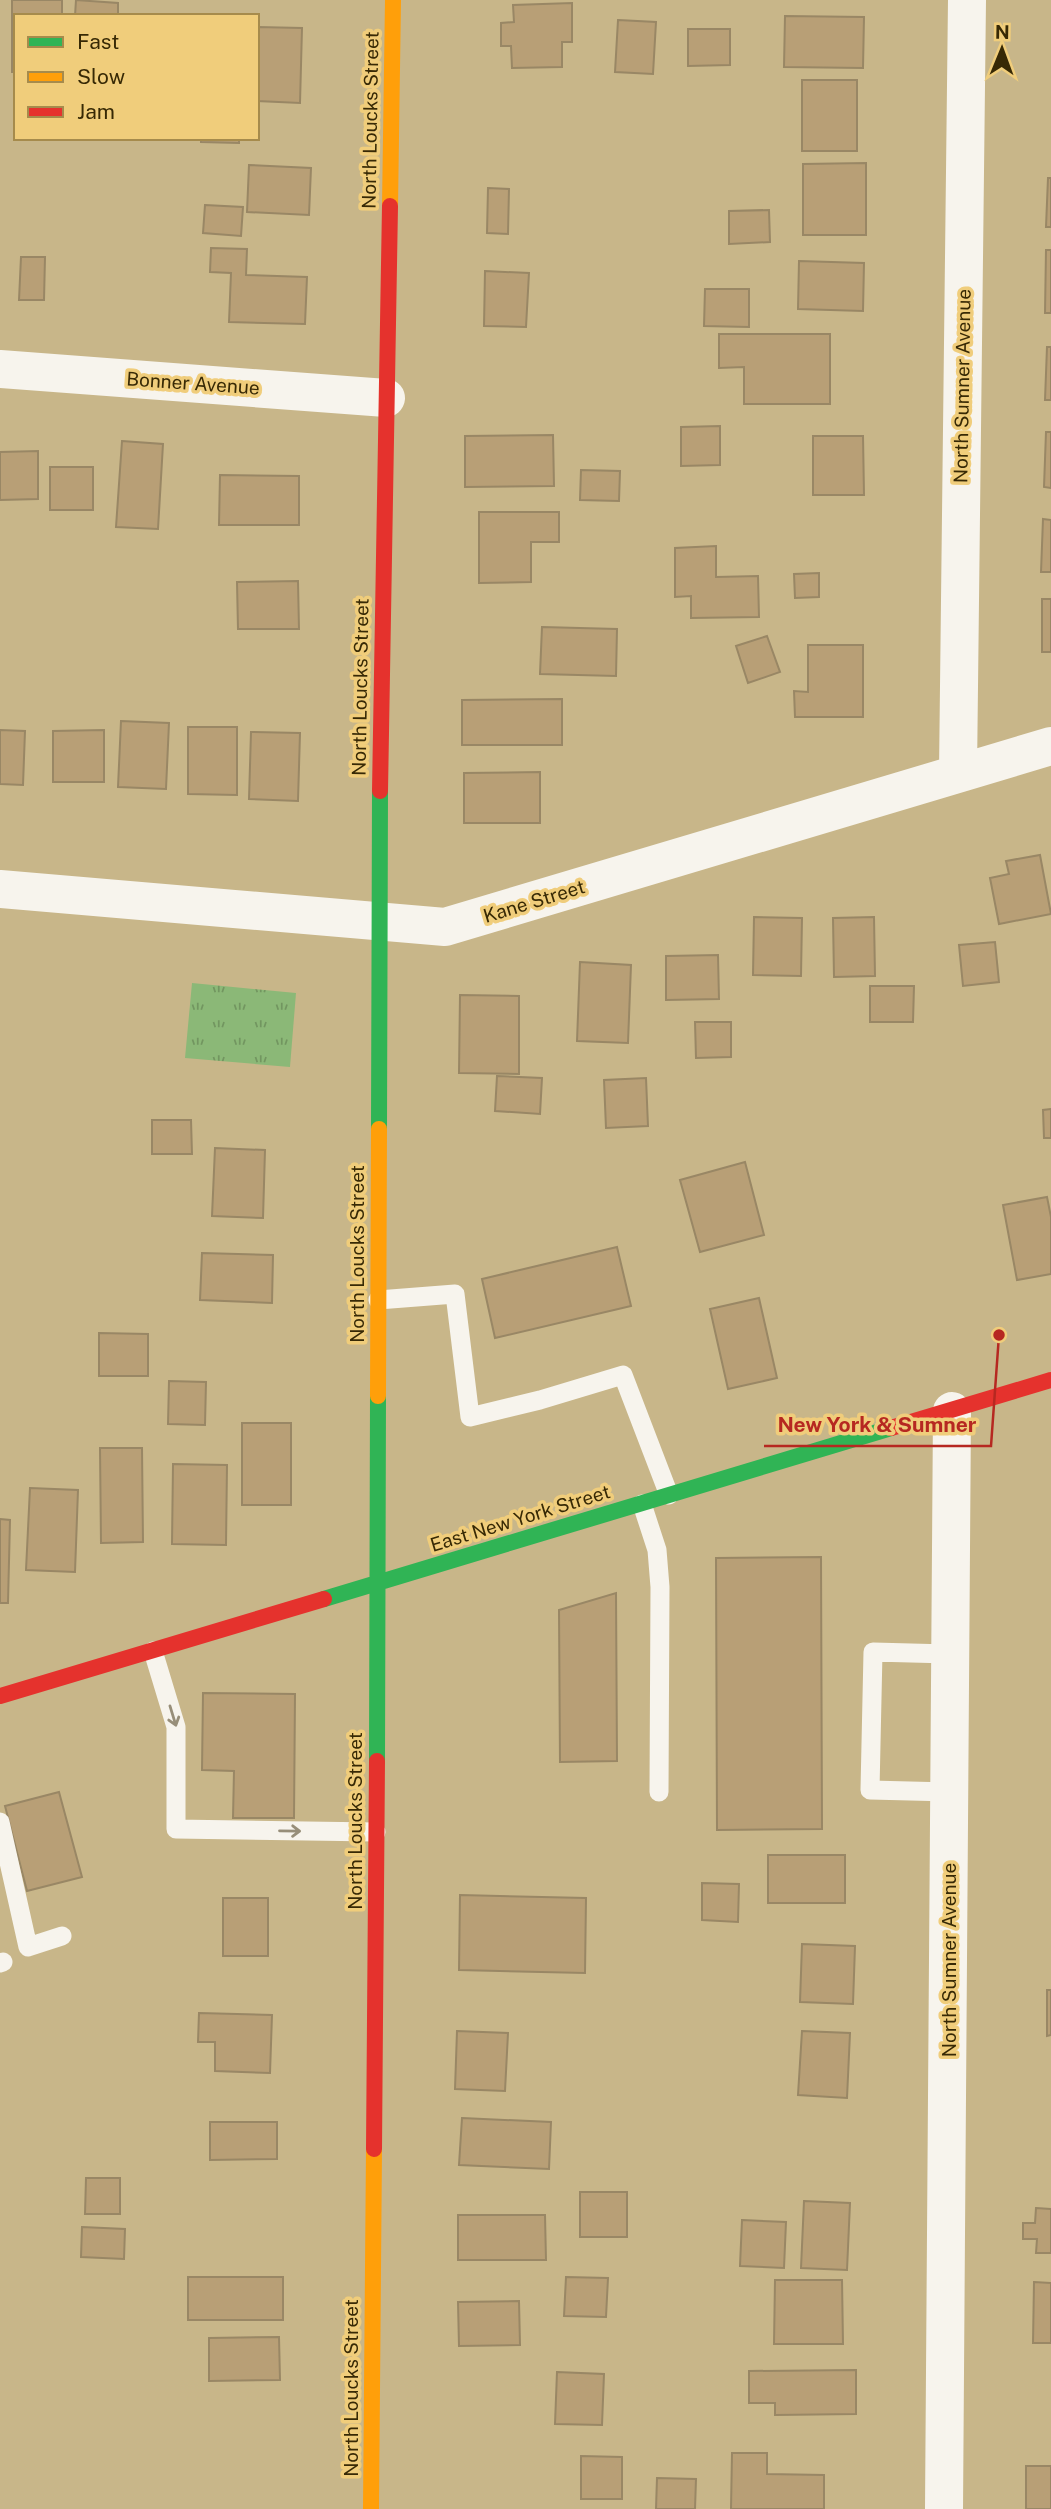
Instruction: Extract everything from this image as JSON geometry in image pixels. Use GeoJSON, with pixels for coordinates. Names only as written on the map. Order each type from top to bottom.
{"type":"FeatureCollection","features":[{"type":"Feature","properties":{"kind":"street","name":"North Loucks Street"},"geometry":{"type":"LineString","coordinates":[[371,2509],[378,1583],[378,922],[393,0]]}},
{"type":"Feature","properties":{"kind":"street","name":"North Sumner Avenue"},"geometry":{"type":"LineString","coordinates":[[958,772],[967,0]]}},
{"type":"Feature","properties":{"kind":"street","name":"Bonner Avenue"},"geometry":{"type":"LineString","coordinates":[[0,369],[386,398]]}},
{"type":"Feature","properties":{"kind":"street","name":"Kane Street"},"geometry":{"type":"LineString","coordinates":[[0,889],[445,927],[1051,746]]}},
{"type":"Feature","properties":{"kind":"street","name":"East New York Street"},"geometry":{"type":"LineString","coordinates":[[0,1696],[1051,1380]]}},
{"type":"Feature","properties":{"kind":"street","name":"North Sumner Avenue"},"geometry":{"type":"LineString","coordinates":[[944,2509],[951,1411]]}},
{"type":"Feature","properties":{"kind":"lane"},"geometry":{"type":"LineString","coordinates":[[378,1300],[455,1294],[470,1417],[623,1375],[669,1495]]}},
{"type":"Feature","properties":{"kind":"lane"},"geometry":{"type":"LineString","coordinates":[[642,1504],[657,1550],[660,1587],[659,1792]]}},
{"type":"Feature","properties":{"kind":"lane"},"geometry":{"type":"LineString","coordinates":[[153,1651],[176,1727],[176,1829],[376,1832]]}},
{"type":"Feature","properties":{"kind":"lane"},"geometry":{"type":"LineString","coordinates":[[949,1654],[873,1652],[870,1790],[950,1793]]}},
{"type":"Feature","properties":{"kind":"lane"},"geometry":{"type":"LineString","coordinates":[[0,1822],[28,1947],[62,1936]]}},
{"type":"Feature","properties":{"kind":"green space"},"geometry":{"type":"Polygon","coordinates":[[[192,983],[296,993],[290,1067],[185,1058],[192,983]]]}},
{"type":"Feature","properties":{"kind":"building"},"geometry":{"type":"Polygon","coordinates":[[[12,0],[62,0],[62,14],[14,14],[12,72],[12,0]]]}},
{"type":"Feature","properties":{"kind":"building"},"geometry":{"type":"Polygon","coordinates":[[[76,0],[118,3],[118,14],[75,14],[76,0]]]}},
{"type":"Feature","properties":{"kind":"building"},"geometry":{"type":"Polygon","coordinates":[[[572,3],[572,42],[562,42],[562,67],[512,68],[511,46],[501,46],[501,23],[514,22],[513,5],[572,3]]]}},
{"type":"Feature","properties":{"kind":"building"},"geometry":{"type":"Polygon","coordinates":[[[785,16],[864,17],[863,68],[784,67],[785,16]]]}},
{"type":"Feature","properties":{"kind":"building"},"geometry":{"type":"Polygon","coordinates":[[[618,20],[656,22],[653,74],[615,72],[618,20]]]}},
{"type":"Feature","properties":{"kind":"building"},"geometry":{"type":"Polygon","coordinates":[[[259,27],[302,28],[300,103],[259,101],[259,27]]]}},
{"type":"Feature","properties":{"kind":"building"},"geometry":{"type":"Polygon","coordinates":[[[688,29],[730,29],[730,65],[688,66],[688,29]]]}},
{"type":"Feature","properties":{"kind":"building"},"geometry":{"type":"Polygon","coordinates":[[[802,80],[857,80],[857,151],[802,151],[802,80]]]}},
{"type":"Feature","properties":{"kind":"building"},"geometry":{"type":"Polygon","coordinates":[[[201,140],[239,140],[239,143],[201,140]]]}},
{"type":"Feature","properties":{"kind":"building"},"geometry":{"type":"Polygon","coordinates":[[[866,163],[866,235],[803,235],[803,164],[866,163]]]}},
{"type":"Feature","properties":{"kind":"building"},"geometry":{"type":"Polygon","coordinates":[[[249,165],[311,168],[309,215],[247,212],[249,165]]]}},
{"type":"Feature","properties":{"kind":"building"},"geometry":{"type":"Polygon","coordinates":[[[1048,178],[1051,178],[1051,227],[1046,227],[1048,178]]]}},
{"type":"Feature","properties":{"kind":"building"},"geometry":{"type":"Polygon","coordinates":[[[488,188],[509,189],[508,234],[487,233],[488,188]]]}},
{"type":"Feature","properties":{"kind":"building"},"geometry":{"type":"Polygon","coordinates":[[[205,205],[243,207],[241,236],[203,233],[205,205]]]}},
{"type":"Feature","properties":{"kind":"building"},"geometry":{"type":"Polygon","coordinates":[[[769,210],[770,242],[729,244],[729,211],[769,210]]]}},
{"type":"Feature","properties":{"kind":"building"},"geometry":{"type":"Polygon","coordinates":[[[211,248],[247,249],[246,275],[307,277],[305,324],[229,322],[231,273],[210,272],[211,248]]]}},
{"type":"Feature","properties":{"kind":"building"},"geometry":{"type":"Polygon","coordinates":[[[1046,250],[1051,250],[1051,313],[1045,313],[1046,250]]]}},
{"type":"Feature","properties":{"kind":"building"},"geometry":{"type":"Polygon","coordinates":[[[21,257],[45,257],[44,300],[19,300],[21,257]]]}},
{"type":"Feature","properties":{"kind":"building"},"geometry":{"type":"Polygon","coordinates":[[[799,261],[864,263],[863,311],[798,309],[799,261]]]}},
{"type":"Feature","properties":{"kind":"building"},"geometry":{"type":"Polygon","coordinates":[[[485,271],[529,273],[526,327],[484,326],[485,271]]]}},
{"type":"Feature","properties":{"kind":"building"},"geometry":{"type":"Polygon","coordinates":[[[705,289],[749,289],[749,327],[704,326],[705,289]]]}},
{"type":"Feature","properties":{"kind":"building"},"geometry":{"type":"Polygon","coordinates":[[[719,334],[830,334],[830,404],[744,404],[744,367],[719,368],[719,334]]]}},
{"type":"Feature","properties":{"kind":"building"},"geometry":{"type":"Polygon","coordinates":[[[1047,347],[1051,347],[1051,400],[1045,400],[1047,347]]]}},
{"type":"Feature","properties":{"kind":"building"},"geometry":{"type":"Polygon","coordinates":[[[720,426],[720,465],[681,466],[681,427],[720,426]]]}},
{"type":"Feature","properties":{"kind":"building"},"geometry":{"type":"Polygon","coordinates":[[[1046,432],[1051,432],[1051,488],[1044,487],[1046,432]]]}},
{"type":"Feature","properties":{"kind":"building"},"geometry":{"type":"Polygon","coordinates":[[[553,435],[554,486],[465,487],[465,436],[553,435]]]}},
{"type":"Feature","properties":{"kind":"building"},"geometry":{"type":"Polygon","coordinates":[[[813,436],[863,436],[864,495],[813,495],[813,436]]]}},
{"type":"Feature","properties":{"kind":"building"},"geometry":{"type":"Polygon","coordinates":[[[122,441],[163,444],[158,529],[116,527],[122,441]]]}},
{"type":"Feature","properties":{"kind":"building"},"geometry":{"type":"Polygon","coordinates":[[[38,451],[38,499],[0,500],[0,452],[38,451]]]}},
{"type":"Feature","properties":{"kind":"building"},"geometry":{"type":"Polygon","coordinates":[[[50,467],[93,467],[93,510],[50,510],[50,467]]]}},
{"type":"Feature","properties":{"kind":"building"},"geometry":{"type":"Polygon","coordinates":[[[581,470],[620,471],[619,501],[580,500],[581,470]]]}},
{"type":"Feature","properties":{"kind":"building"},"geometry":{"type":"Polygon","coordinates":[[[220,475],[299,476],[299,525],[219,525],[220,475]]]}},
{"type":"Feature","properties":{"kind":"building"},"geometry":{"type":"Polygon","coordinates":[[[479,512],[559,512],[559,542],[531,542],[531,582],[479,583],[479,512]]]}},
{"type":"Feature","properties":{"kind":"building"},"geometry":{"type":"Polygon","coordinates":[[[1043,519],[1051,520],[1051,572],[1041,572],[1043,519]]]}},
{"type":"Feature","properties":{"kind":"building"},"geometry":{"type":"Polygon","coordinates":[[[716,546],[716,577],[758,576],[759,617],[691,618],[691,596],[675,597],[675,548],[716,546]]]}},
{"type":"Feature","properties":{"kind":"building"},"geometry":{"type":"Polygon","coordinates":[[[819,573],[819,597],[795,598],[794,574],[819,573]]]}},
{"type":"Feature","properties":{"kind":"building"},"geometry":{"type":"Polygon","coordinates":[[[298,581],[299,629],[238,629],[237,582],[298,581]]]}},
{"type":"Feature","properties":{"kind":"building"},"geometry":{"type":"Polygon","coordinates":[[[1042,599],[1051,599],[1051,652],[1042,652],[1042,599]]]}},
{"type":"Feature","properties":{"kind":"building"},"geometry":{"type":"Polygon","coordinates":[[[542,627],[617,629],[616,676],[540,674],[542,627]]]}},
{"type":"Feature","properties":{"kind":"building"},"geometry":{"type":"Polygon","coordinates":[[[767,636],[780,672],[748,683],[736,646],[767,636]]]}},
{"type":"Feature","properties":{"kind":"building"},"geometry":{"type":"Polygon","coordinates":[[[808,645],[863,645],[863,717],[795,717],[794,691],[808,692],[808,645]]]}},
{"type":"Feature","properties":{"kind":"building"},"geometry":{"type":"Polygon","coordinates":[[[562,699],[562,745],[462,745],[462,700],[562,699]]]}},
{"type":"Feature","properties":{"kind":"building"},"geometry":{"type":"Polygon","coordinates":[[[121,721],[169,723],[166,789],[118,787],[121,721]]]}},
{"type":"Feature","properties":{"kind":"building"},"geometry":{"type":"Polygon","coordinates":[[[188,727],[237,727],[237,795],[188,794],[188,727]]]}},
{"type":"Feature","properties":{"kind":"building"},"geometry":{"type":"Polygon","coordinates":[[[0,730],[25,731],[23,785],[0,784],[0,730]]]}},
{"type":"Feature","properties":{"kind":"building"},"geometry":{"type":"Polygon","coordinates":[[[104,730],[104,782],[53,782],[53,731],[104,730]]]}},
{"type":"Feature","properties":{"kind":"building"},"geometry":{"type":"Polygon","coordinates":[[[251,732],[300,733],[298,801],[249,799],[251,732]]]}},
{"type":"Feature","properties":{"kind":"building"},"geometry":{"type":"Polygon","coordinates":[[[540,772],[540,823],[464,823],[464,773],[540,772]]]}},
{"type":"Feature","properties":{"kind":"building"},"geometry":{"type":"Polygon","coordinates":[[[1040,855],[1051,914],[999,924],[990,878],[1009,874],[1006,861],[1040,855]]]}},
{"type":"Feature","properties":{"kind":"building"},"geometry":{"type":"Polygon","coordinates":[[[754,917],[802,918],[801,976],[753,975],[754,917]]]}},
{"type":"Feature","properties":{"kind":"building"},"geometry":{"type":"Polygon","coordinates":[[[874,917],[875,976],[834,977],[833,918],[874,917]]]}},
{"type":"Feature","properties":{"kind":"building"},"geometry":{"type":"Polygon","coordinates":[[[995,942],[999,982],[963,986],[959,945],[995,942]]]}},
{"type":"Feature","properties":{"kind":"building"},"geometry":{"type":"Polygon","coordinates":[[[718,955],[719,999],[666,1000],[666,956],[718,955]]]}},
{"type":"Feature","properties":{"kind":"building"},"geometry":{"type":"Polygon","coordinates":[[[580,962],[631,965],[628,1043],[577,1041],[580,962]]]}},
{"type":"Feature","properties":{"kind":"building"},"geometry":{"type":"Polygon","coordinates":[[[870,986],[914,986],[913,1022],[870,1022],[870,986]]]}},
{"type":"Feature","properties":{"kind":"building"},"geometry":{"type":"Polygon","coordinates":[[[460,995],[519,996],[519,1074],[459,1073],[460,995]]]}},
{"type":"Feature","properties":{"kind":"building"},"geometry":{"type":"Polygon","coordinates":[[[695,1022],[731,1022],[731,1057],[696,1058],[695,1022]]]}},
{"type":"Feature","properties":{"kind":"building"},"geometry":{"type":"Polygon","coordinates":[[[497,1076],[542,1078],[540,1114],[495,1111],[497,1076]]]}},
{"type":"Feature","properties":{"kind":"building"},"geometry":{"type":"Polygon","coordinates":[[[646,1078],[648,1126],[606,1128],[604,1080],[646,1078]]]}},
{"type":"Feature","properties":{"kind":"building"},"geometry":{"type":"Polygon","coordinates":[[[1051,1109],[1051,1138],[1044,1138],[1043,1110],[1051,1109]]]}},
{"type":"Feature","properties":{"kind":"building"},"geometry":{"type":"Polygon","coordinates":[[[152,1120],[191,1120],[192,1154],[152,1154],[152,1120]]]}},
{"type":"Feature","properties":{"kind":"building"},"geometry":{"type":"Polygon","coordinates":[[[215,1148],[265,1150],[263,1218],[212,1216],[215,1148]]]}},
{"type":"Feature","properties":{"kind":"building"},"geometry":{"type":"Polygon","coordinates":[[[745,1162],[764,1235],[700,1252],[680,1180],[745,1162]]]}},
{"type":"Feature","properties":{"kind":"building"},"geometry":{"type":"Polygon","coordinates":[[[1047,1197],[1051,1217],[1051,1274],[1017,1280],[1003,1205],[1047,1197]]]}},
{"type":"Feature","properties":{"kind":"building"},"geometry":{"type":"Polygon","coordinates":[[[617,1247],[631,1306],[495,1338],[482,1279],[617,1247]]]}},
{"type":"Feature","properties":{"kind":"building"},"geometry":{"type":"Polygon","coordinates":[[[202,1253],[273,1255],[272,1303],[200,1300],[202,1253]]]}},
{"type":"Feature","properties":{"kind":"building"},"geometry":{"type":"Polygon","coordinates":[[[759,1298],[777,1378],[728,1389],[710,1309],[759,1298]]]}},
{"type":"Feature","properties":{"kind":"building"},"geometry":{"type":"Polygon","coordinates":[[[99,1333],[148,1334],[148,1376],[99,1376],[99,1333]]]}},
{"type":"Feature","properties":{"kind":"building"},"geometry":{"type":"Polygon","coordinates":[[[169,1381],[206,1382],[205,1425],[168,1424],[169,1381]]]}},
{"type":"Feature","properties":{"kind":"building"},"geometry":{"type":"Polygon","coordinates":[[[242,1423],[291,1423],[291,1505],[242,1505],[242,1423]]]}},
{"type":"Feature","properties":{"kind":"building"},"geometry":{"type":"Polygon","coordinates":[[[100,1448],[142,1448],[143,1542],[101,1543],[100,1448]]]}},
{"type":"Feature","properties":{"kind":"building"},"geometry":{"type":"Polygon","coordinates":[[[173,1464],[227,1465],[226,1545],[172,1544],[173,1464]]]}},
{"type":"Feature","properties":{"kind":"building"},"geometry":{"type":"Polygon","coordinates":[[[30,1488],[78,1490],[75,1572],[26,1570],[30,1488]]]}},
{"type":"Feature","properties":{"kind":"building"},"geometry":{"type":"Polygon","coordinates":[[[0,1519],[10,1520],[8,1603],[0,1603],[0,1519]]]}},
{"type":"Feature","properties":{"kind":"building"},"geometry":{"type":"Polygon","coordinates":[[[821,1557],[822,1829],[717,1830],[716,1558],[821,1557]]]}},
{"type":"Feature","properties":{"kind":"building"},"geometry":{"type":"Polygon","coordinates":[[[616,1593],[617,1761],[560,1762],[559,1610],[616,1593]]]}},
{"type":"Feature","properties":{"kind":"building"},"geometry":{"type":"Polygon","coordinates":[[[203,1693],[295,1694],[294,1818],[233,1818],[234,1771],[202,1770],[203,1693]]]}},
{"type":"Feature","properties":{"kind":"building"},"geometry":{"type":"Polygon","coordinates":[[[59,1792],[82,1877],[27,1891],[5,1806],[59,1792]]]}},
{"type":"Feature","properties":{"kind":"building"},"geometry":{"type":"Polygon","coordinates":[[[768,1855],[845,1855],[845,1903],[768,1903],[768,1855]]]}},
{"type":"Feature","properties":{"kind":"building"},"geometry":{"type":"Polygon","coordinates":[[[702,1883],[739,1884],[738,1922],[702,1920],[702,1883]]]}},
{"type":"Feature","properties":{"kind":"building"},"geometry":{"type":"Polygon","coordinates":[[[460,1895],[586,1898],[585,1973],[459,1970],[460,1895]]]}},
{"type":"Feature","properties":{"kind":"building"},"geometry":{"type":"Polygon","coordinates":[[[223,1898],[268,1898],[268,1956],[223,1956],[223,1898]]]}},
{"type":"Feature","properties":{"kind":"building"},"geometry":{"type":"Polygon","coordinates":[[[802,1944],[855,1946],[853,2004],[800,2002],[802,1944]]]}},
{"type":"Feature","properties":{"kind":"building"},"geometry":{"type":"Polygon","coordinates":[[[1047,1990],[1051,1990],[1051,2035],[1047,2036],[1047,1990]]]}},
{"type":"Feature","properties":{"kind":"building"},"geometry":{"type":"Polygon","coordinates":[[[199,2013],[272,2015],[270,2073],[215,2071],[215,2042],[198,2042],[199,2013]]]}},
{"type":"Feature","properties":{"kind":"building"},"geometry":{"type":"Polygon","coordinates":[[[457,2031],[508,2033],[505,2091],[455,2089],[457,2031]]]}},
{"type":"Feature","properties":{"kind":"building"},"geometry":{"type":"Polygon","coordinates":[[[802,2031],[850,2033],[847,2098],[798,2095],[802,2031]]]}},
{"type":"Feature","properties":{"kind":"building"},"geometry":{"type":"Polygon","coordinates":[[[462,2118],[551,2122],[549,2169],[459,2165],[462,2118]]]}},
{"type":"Feature","properties":{"kind":"building"},"geometry":{"type":"Polygon","coordinates":[[[210,2122],[277,2122],[277,2159],[210,2160],[210,2122]]]}},
{"type":"Feature","properties":{"kind":"building"},"geometry":{"type":"Polygon","coordinates":[[[86,2178],[120,2178],[120,2214],[85,2214],[86,2178]]]}},
{"type":"Feature","properties":{"kind":"building"},"geometry":{"type":"Polygon","coordinates":[[[580,2192],[627,2192],[627,2237],[580,2237],[580,2192]]]}},
{"type":"Feature","properties":{"kind":"building"},"geometry":{"type":"Polygon","coordinates":[[[804,2201],[850,2203],[847,2270],[801,2268],[804,2201]]]}},
{"type":"Feature","properties":{"kind":"building"},"geometry":{"type":"Polygon","coordinates":[[[1036,2208],[1051,2209],[1051,2253],[1036,2253],[1037,2239],[1023,2239],[1023,2223],[1035,2223],[1036,2208]]]}},
{"type":"Feature","properties":{"kind":"building"},"geometry":{"type":"Polygon","coordinates":[[[458,2215],[545,2215],[546,2260],[458,2260],[458,2215]]]}},
{"type":"Feature","properties":{"kind":"building"},"geometry":{"type":"Polygon","coordinates":[[[742,2220],[786,2222],[784,2268],[740,2266],[742,2220]]]}},
{"type":"Feature","properties":{"kind":"building"},"geometry":{"type":"Polygon","coordinates":[[[82,2227],[125,2229],[124,2259],[81,2257],[82,2227]]]}},
{"type":"Feature","properties":{"kind":"building"},"geometry":{"type":"Polygon","coordinates":[[[188,2277],[283,2277],[283,2320],[188,2320],[188,2277]]]}},
{"type":"Feature","properties":{"kind":"building"},"geometry":{"type":"Polygon","coordinates":[[[566,2277],[608,2278],[606,2317],[564,2316],[566,2277]]]}},
{"type":"Feature","properties":{"kind":"building"},"geometry":{"type":"Polygon","coordinates":[[[775,2280],[842,2280],[843,2344],[774,2344],[775,2280]]]}},
{"type":"Feature","properties":{"kind":"building"},"geometry":{"type":"Polygon","coordinates":[[[1034,2282],[1051,2283],[1051,2343],[1033,2343],[1034,2282]]]}},
{"type":"Feature","properties":{"kind":"building"},"geometry":{"type":"Polygon","coordinates":[[[519,2301],[520,2345],[459,2346],[458,2302],[519,2301]]]}},
{"type":"Feature","properties":{"kind":"building"},"geometry":{"type":"Polygon","coordinates":[[[279,2337],[280,2380],[209,2381],[209,2338],[279,2337]]]}},
{"type":"Feature","properties":{"kind":"building"},"geometry":{"type":"Polygon","coordinates":[[[856,2370],[856,2414],[775,2415],[775,2403],[749,2403],[749,2371],[856,2370]]]}},
{"type":"Feature","properties":{"kind":"building"},"geometry":{"type":"Polygon","coordinates":[[[557,2372],[604,2374],[602,2425],[555,2424],[557,2372]]]}},
{"type":"Feature","properties":{"kind":"building"},"geometry":{"type":"Polygon","coordinates":[[[732,2453],[767,2453],[767,2474],[824,2475],[824,2509],[731,2509],[732,2453]]]}},
{"type":"Feature","properties":{"kind":"building"},"geometry":{"type":"Polygon","coordinates":[[[581,2456],[622,2457],[622,2499],[581,2499],[581,2456]]]}},
{"type":"Feature","properties":{"kind":"building"},"geometry":{"type":"Polygon","coordinates":[[[1026,2466],[1051,2466],[1051,2509],[1026,2509],[1026,2466]]]}},
{"type":"Feature","properties":{"kind":"building"},"geometry":{"type":"Polygon","coordinates":[[[657,2478],[696,2479],[695,2509],[656,2509],[657,2478]]]}},
{"type":"Feature","properties":{"kind":"traffic: fast"},"geometry":{"type":"LineString","coordinates":[[379,1129],[380,791]]}},
{"type":"Feature","properties":{"kind":"traffic: fast"},"geometry":{"type":"LineString","coordinates":[[377,1761],[378,1396]]}},
{"type":"Feature","properties":{"kind":"traffic: fast"},"geometry":{"type":"LineString","coordinates":[[324,1599],[891,1428]]}},
{"type":"Feature","properties":{"kind":"traffic: slow"},"geometry":{"type":"LineString","coordinates":[[390,206],[393,0]]}},
{"type":"Feature","properties":{"kind":"traffic: slow"},"geometry":{"type":"LineString","coordinates":[[378,1396],[379,1129]]}},
{"type":"Feature","properties":{"kind":"traffic: slow"},"geometry":{"type":"LineString","coordinates":[[371,2509],[374,2149]]}},
{"type":"Feature","properties":{"kind":"traffic: jam"},"geometry":{"type":"LineString","coordinates":[[380,791],[390,206]]}},
{"type":"Feature","properties":{"kind":"traffic: jam"},"geometry":{"type":"LineString","coordinates":[[891,1428],[1051,1380]]}},
{"type":"Feature","properties":{"kind":"traffic: jam"},"geometry":{"type":"LineString","coordinates":[[0,1696],[324,1599]]}},
{"type":"Feature","properties":{"kind":"traffic: jam"},"geometry":{"type":"LineString","coordinates":[[374,2149],[377,1761]]}},
{"type":"Feature","properties":{"kind":"place","name":"New York & Sumner"},"geometry":{"type":"Point","coordinates":[999,1335]}}]}
